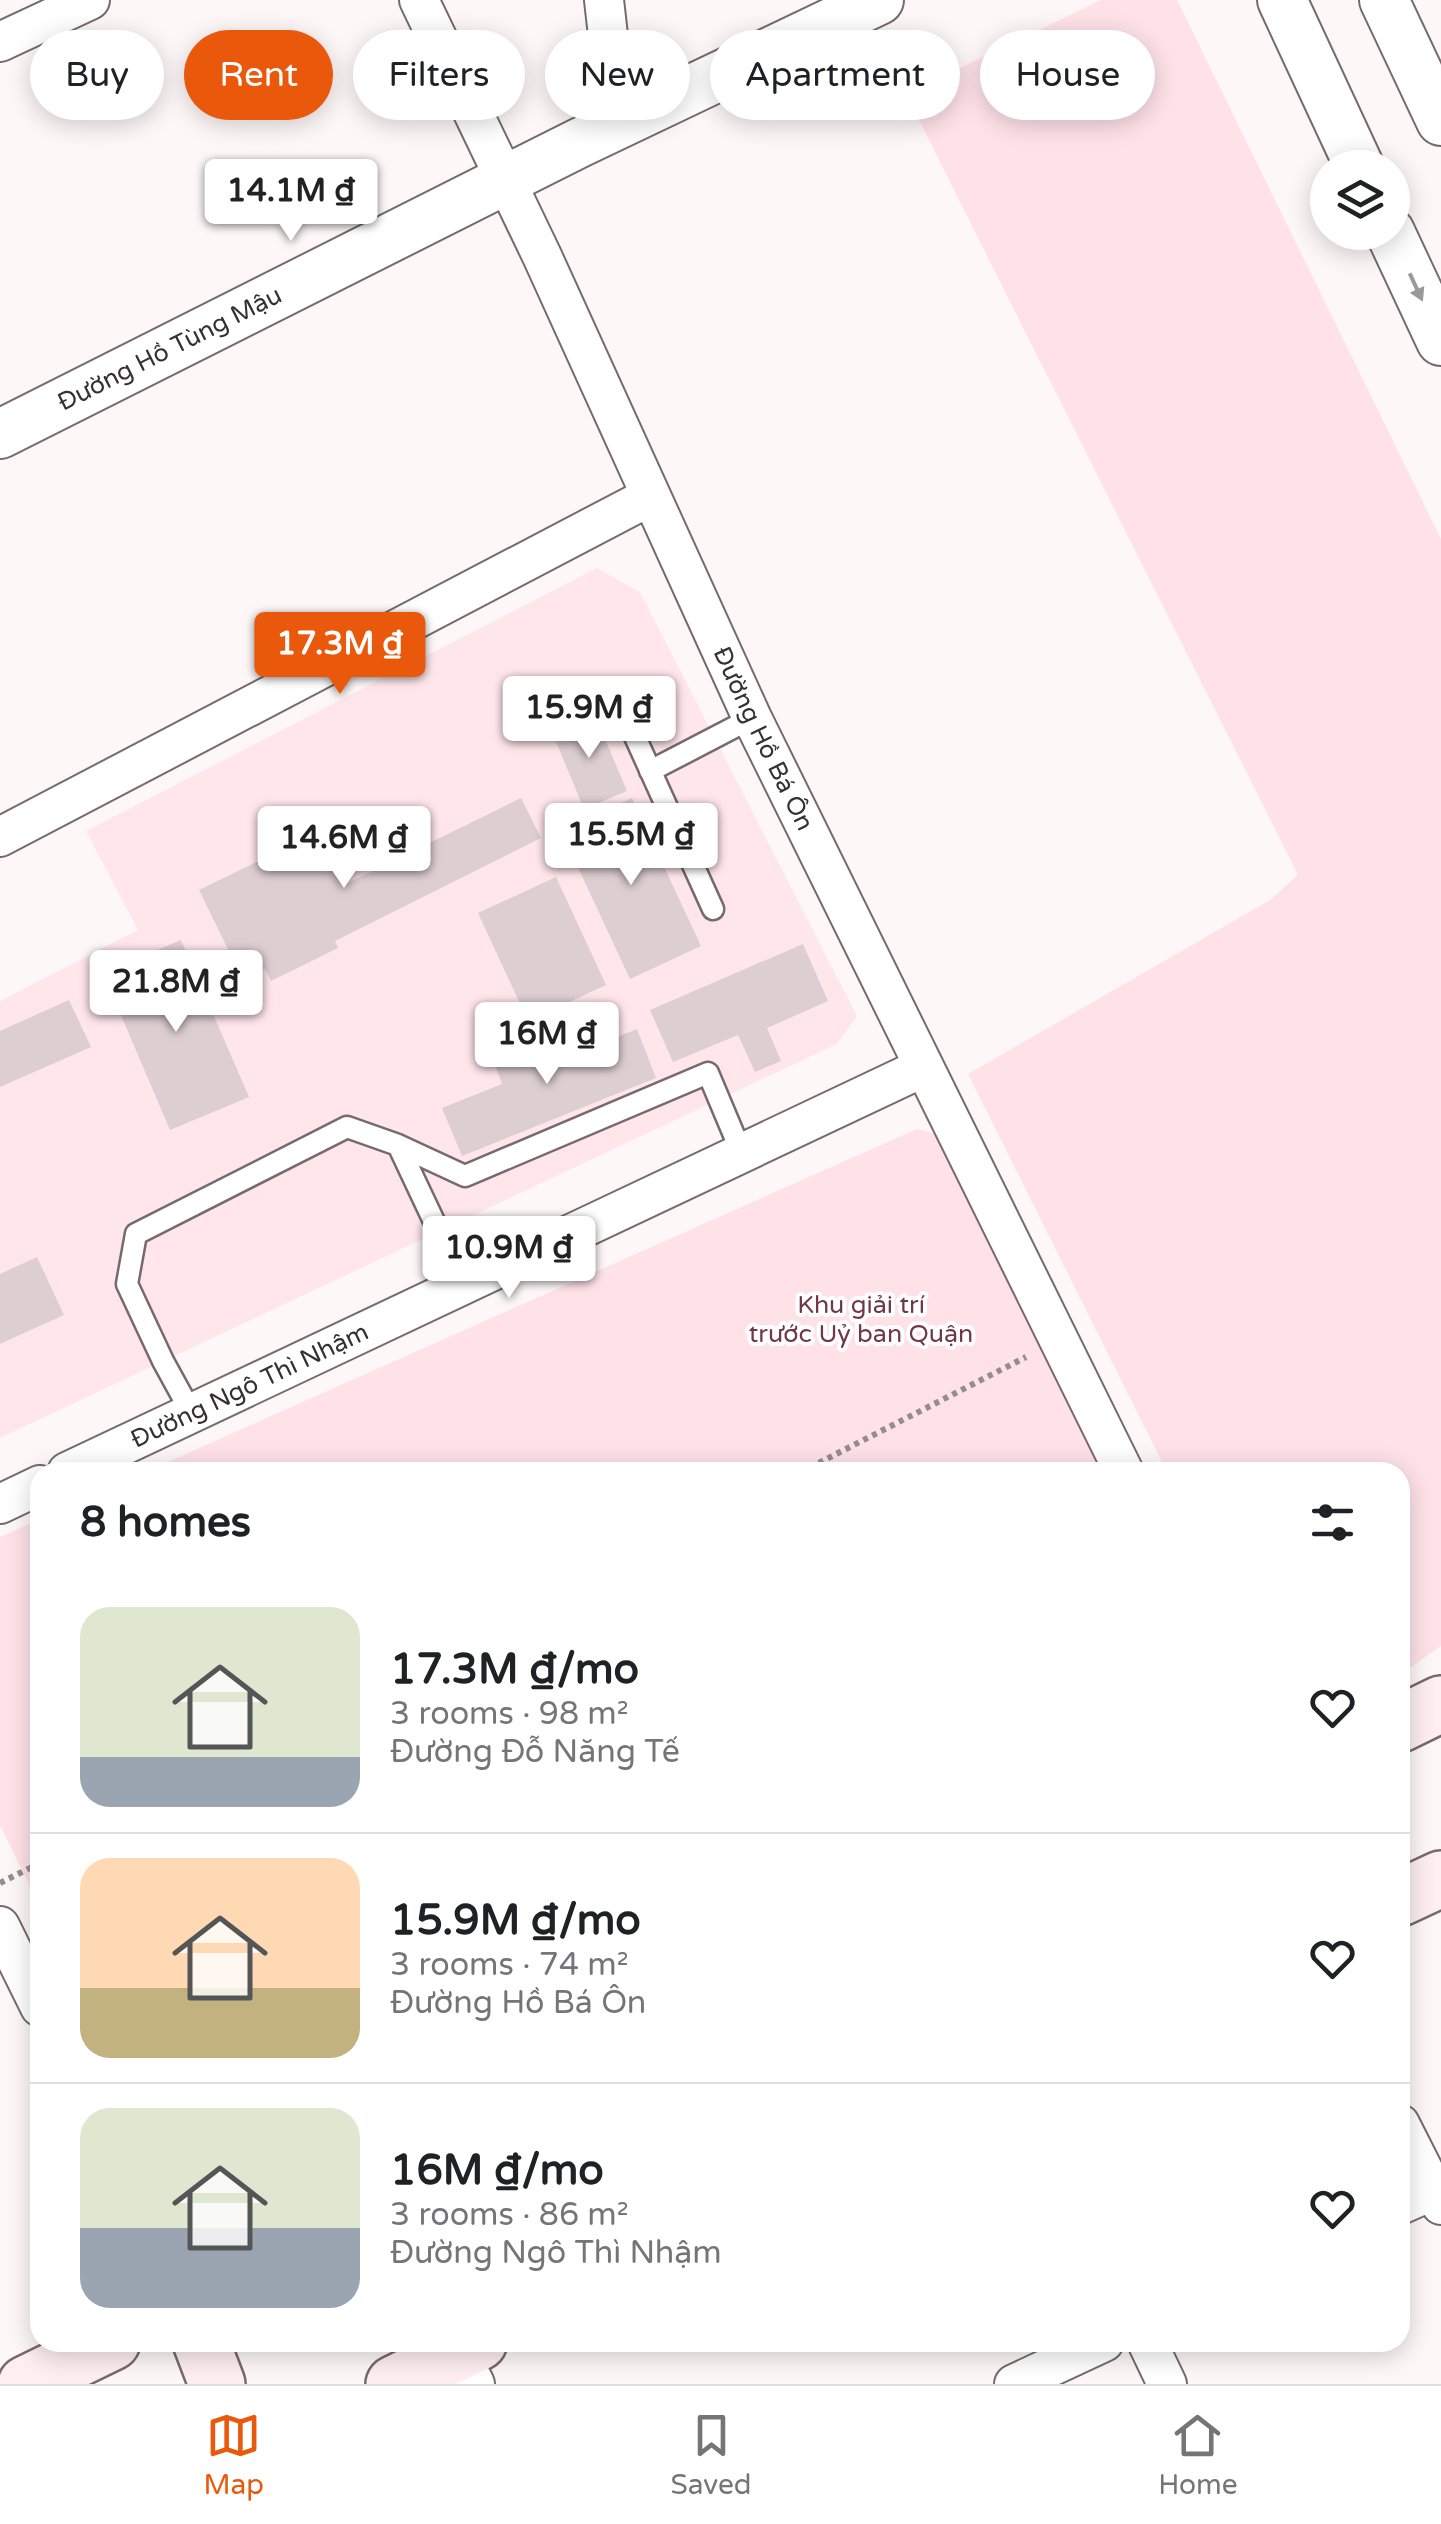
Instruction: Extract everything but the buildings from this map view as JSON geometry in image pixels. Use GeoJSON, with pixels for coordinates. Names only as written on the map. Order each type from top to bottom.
{"type":"FeatureCollection","features":[{"type":"Feature","properties":{"kind":"main road"},"geometry":{"type":"LineString","coordinates":[[1410,1719],[1441,1704]]}},
{"type":"Feature","properties":{"kind":"main road"},"geometry":{"type":"LineString","coordinates":[[1410,1893],[1441,1879]]}},
{"type":"Feature","properties":{"kind":"main road"},"geometry":{"type":"LineString","coordinates":[[26,2384],[92,2352]]}},
{"type":"Feature","properties":{"kind":"main road"},"geometry":{"type":"LineString","coordinates":[[205,2352],[217,2384]]}},
{"type":"Feature","properties":{"kind":"main road"},"geometry":{"type":"LineString","coordinates":[[394,2384],[471,2360]]}},
{"type":"Feature","properties":{"kind":"street"},"geometry":{"type":"LineString","coordinates":[[0,42],[90,0]]}},
{"type":"Feature","properties":{"kind":"street","name":"Đường Hồ Bá Ôn"},"geometry":{"type":"LineString","coordinates":[[418,0],[506,180],[752,718],[1119,1462]]}},
{"type":"Feature","properties":{"kind":"street"},"geometry":{"type":"LineString","coordinates":[[604,0],[618,124]]}},
{"type":"Feature","properties":{"kind":"street","name":"Đường Hồ Tùng Mậu"},"geometry":{"type":"LineString","coordinates":[[3,424],[879,0]]}},
{"type":"Feature","properties":{"kind":"street"},"geometry":{"type":"LineString","coordinates":[[1282,0],[1352,150]]}},
{"type":"Feature","properties":{"kind":"street"},"geometry":{"type":"LineString","coordinates":[[1384,0],[1441,121]]}},
{"type":"Feature","properties":{"kind":"street"},"geometry":{"type":"LineString","coordinates":[[1398,250],[1441,342]]}},
{"type":"Feature","properties":{"kind":"street"},"geometry":{"type":"LineString","coordinates":[[0,837],[649,497]]}},
{"type":"Feature","properties":{"kind":"street","name":"Đường Ngô Thì Nhậm"},"geometry":{"type":"LineString","coordinates":[[89,1462],[922,1068]]}},
{"type":"Feature","properties":{"kind":"street"},"geometry":{"type":"LineString","coordinates":[[0,1504],[30,1490]]}},
{"type":"Feature","properties":{"kind":"street"},"geometry":{"type":"LineString","coordinates":[[0,1926],[30,1987]]}},
{"type":"Feature","properties":{"kind":"street"},"geometry":{"type":"LineString","coordinates":[[1410,2154],[1425,2200]]}},
{"type":"Feature","properties":{"kind":"street"},"geometry":{"type":"LineString","coordinates":[[1014,2384],[1083,2352]]}},
{"type":"Feature","properties":{"kind":"street"},"geometry":{"type":"LineString","coordinates":[[1153,2352],[1168,2384]]}},
{"type":"Feature","properties":{"kind":"lane"},"geometry":{"type":"LineString","coordinates":[[650,772],[752,718]]}},
{"type":"Feature","properties":{"kind":"lane"},"geometry":{"type":"LineString","coordinates":[[627,719],[713,909]]}},
{"type":"Feature","properties":{"kind":"lane"},"geometry":{"type":"LineString","coordinates":[[192,1414],[127,1284],[136,1234],[347,1127],[466,1176],[708,1073],[742,1154]]}},
{"type":"Feature","properties":{"kind":"lane"},"geometry":{"type":"LineString","coordinates":[[398,1145],[464,1285]]}},
{"type":"Feature","properties":{"kind":"path"},"geometry":{"type":"LineString","coordinates":[[820,1462],[1056,1341]]}},
{"type":"Feature","properties":{"kind":"path"},"geometry":{"type":"LineString","coordinates":[[0,1883],[30,1868]]}},
{"type":"Feature","properties":{"kind":"shaded area"},"geometry":{"type":"Polygon","coordinates":[[[597,568],[640,592],[857,1016],[837,1044],[0,1438],[0,1001],[138,930],[86,831],[597,568]]]}},
{"type":"Feature","properties":{"kind":"green space"},"geometry":{"type":"Polygon","coordinates":[[[1101,0],[1177,0],[1441,539],[1441,1646],[1410,1668],[1410,1462],[1162,1462],[968,1074],[1270,900],[1298,875],[919,120],[960,120],[960,68],[980,58],[980,120],[1155,120],[1155,30],[1039,30],[1101,0]]]}},
{"type":"Feature","properties":{"kind":"green space","name":"Khu giải trí trước Uỷ ban Quận"},"geometry":{"type":"Polygon","coordinates":[[[917,1129],[945,1142],[1110,1462],[168,1462],[917,1129]]]}},
{"type":"Feature","properties":{"kind":"green space"},"geometry":{"type":"Polygon","coordinates":[[[30,1524],[30,1886],[0,1825],[0,1537],[30,1524]]]}}]}
